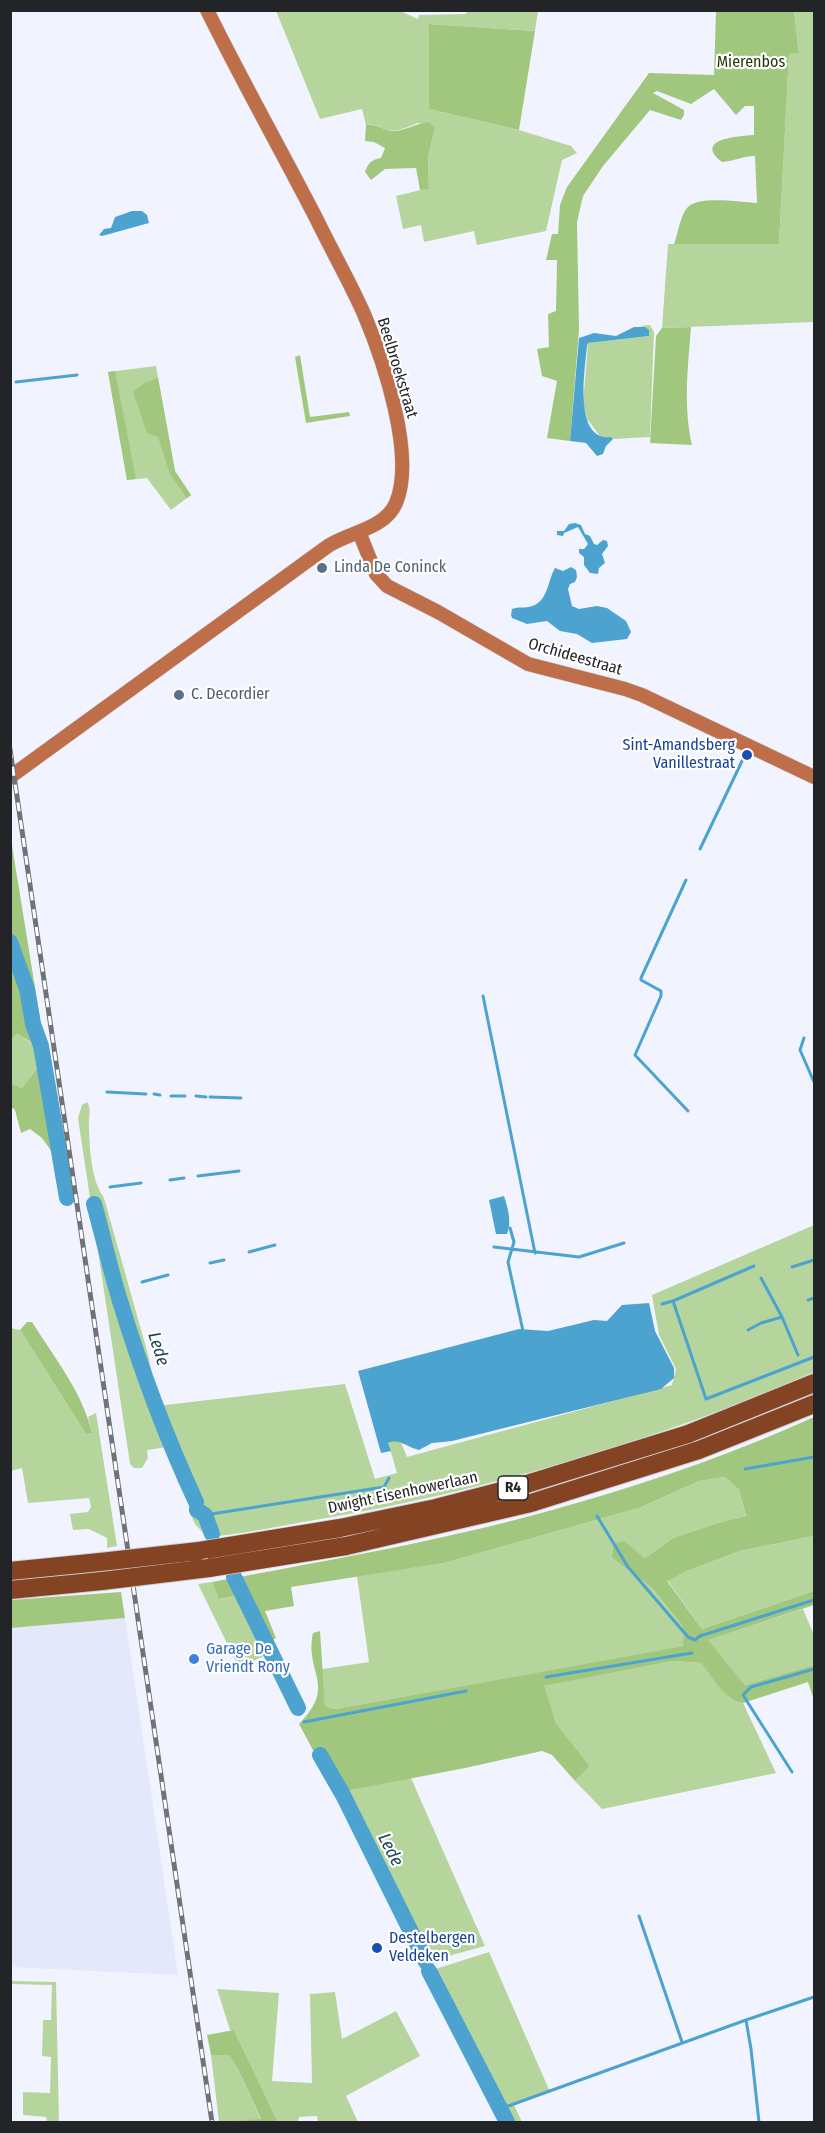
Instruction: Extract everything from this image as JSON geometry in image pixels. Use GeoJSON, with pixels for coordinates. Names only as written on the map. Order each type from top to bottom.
{"type":"FeatureCollection","features":[{"type":"Feature","properties":{"kind":"highway","name":"Dwight Eisenhowerlaan"},"geometry":{"type":"LineString","coordinates":[[10,1571],[199,1551],[340,1528],[436,1508],[517,1487],[688,1434],[814,1383]]}},
{"type":"Feature","properties":{"kind":"highway","name":"R4"},"geometry":{"type":"LineString","coordinates":[[10,1590],[209,1568],[346,1546],[531,1503],[699,1450],[814,1404]]}},
{"type":"Feature","properties":{"kind":"street","name":"Beelbroekstraat"},"geometry":{"type":"LineString","coordinates":[[12,775],[328,546],[388,515],[396,504],[401,455],[400,434],[392,396],[363,314],[281,148],[207,10]]}},
{"type":"Feature","properties":{"kind":"street","name":"Orchideestraat"},"geometry":{"type":"LineString","coordinates":[[359,532],[373,569],[382,583],[438,612],[528,664],[625,688],[814,777]]}},
{"type":"Feature","properties":{"kind":"shaded area"},"geometry":{"type":"Polygon","coordinates":[[[125,1618],[178,1975],[11,1967],[11,1628],[125,1618]]]}},
{"type":"Feature","properties":{"kind":"green space"},"geometry":{"type":"Polygon","coordinates":[[[276,11],[400,11],[418,19],[419,15],[466,14],[467,11],[538,11],[535,31],[429,24],[429,109],[519,130],[571,146],[577,153],[562,160],[546,231],[477,245],[474,231],[424,242],[421,225],[403,229],[396,196],[429,188],[428,157],[435,128],[418,123],[393,130],[366,125],[362,109],[320,119],[276,11]]]}},
{"type":"Feature","properties":{"kind":"green space","name":"Mierenbos"},"geometry":{"type":"Polygon","coordinates":[[[716,11],[794,11],[799,53],[789,54],[779,244],[674,244],[683,216],[692,204],[709,200],[757,203],[755,156],[722,162],[714,154],[713,148],[721,140],[754,135],[754,106],[745,106],[736,115],[714,89],[691,104],[657,91],[653,93],[684,110],[681,120],[650,110],[603,166],[583,196],[577,222],[579,330],[570,441],[547,438],[557,381],[542,376],[537,349],[549,347],[548,314],[556,311],[557,260],[546,260],[552,234],[558,234],[560,205],[567,187],[649,73],[714,75],[716,11]]]}},
{"type":"Feature","properties":{"kind":"green space"},"geometry":{"type":"Polygon","coordinates":[[[794,11],[814,11],[814,322],[662,328],[668,244],[779,244],[789,53],[799,52],[794,11]]]}},
{"type":"Feature","properties":{"kind":"green space"},"geometry":{"type":"Polygon","coordinates":[[[429,24],[535,31],[519,130],[429,109],[429,24]]]}},
{"type":"Feature","properties":{"kind":"green space"},"geometry":{"type":"Polygon","coordinates":[[[429,122],[435,128],[428,157],[429,189],[420,190],[416,168],[385,169],[371,180],[365,172],[366,169],[372,161],[381,158],[385,148],[374,142],[365,141],[366,125],[395,131],[429,122]]]}},
{"type":"Feature","properties":{"kind":"green space"},"geometry":{"type":"Polygon","coordinates":[[[650,325],[654,332],[650,437],[613,439],[600,436],[587,419],[583,403],[588,343],[649,336],[645,327],[639,326],[650,325]]]}},
{"type":"Feature","properties":{"kind":"green space"},"geometry":{"type":"Polygon","coordinates":[[[691,327],[687,401],[692,445],[650,443],[656,336],[662,328],[691,327]]]}},
{"type":"Feature","properties":{"kind":"green space"},"geometry":{"type":"Polygon","coordinates":[[[300,355],[310,417],[349,412],[350,416],[306,423],[295,357],[300,355]]]}},
{"type":"Feature","properties":{"kind":"green space"},"geometry":{"type":"Polygon","coordinates":[[[156,366],[175,471],[191,495],[171,510],[147,478],[127,480],[108,372],[156,366]]]}},
{"type":"Feature","properties":{"kind":"green space"},"geometry":{"type":"Polygon","coordinates":[[[115,371],[136,479],[127,480],[108,372],[115,371]]]}},
{"type":"Feature","properties":{"kind":"green space"},"geometry":{"type":"Polygon","coordinates":[[[158,378],[175,471],[191,495],[187,498],[170,474],[158,437],[147,433],[133,392],[144,383],[158,378]]]}},
{"type":"Feature","properties":{"kind":"green space"},"geometry":{"type":"Polygon","coordinates":[[[10,833],[44,1043],[62,1183],[60,1184],[57,1159],[42,1138],[30,1129],[21,1133],[15,1110],[11,1107],[11,1083],[22,1088],[42,1062],[38,1046],[17,1034],[11,1039],[10,833]]]}},
{"type":"Feature","properties":{"kind":"green space"},"geometry":{"type":"Polygon","coordinates":[[[17,1034],[38,1047],[42,1062],[22,1088],[11,1083],[10,1039],[17,1034]]]}},
{"type":"Feature","properties":{"kind":"green space"},"geometry":{"type":"Polygon","coordinates":[[[87,1102],[94,1174],[104,1198],[149,1358],[157,1406],[345,1384],[375,1479],[397,1473],[388,1442],[394,1440],[401,1442],[407,1457],[672,1385],[676,1369],[659,1335],[652,1295],[814,1225],[814,1372],[695,1420],[506,1479],[378,1508],[248,1532],[207,1537],[195,1524],[190,1513],[180,1445],[147,1450],[148,1458],[142,1468],[134,1468],[130,1464],[78,1118],[82,1105],[87,1102]]]}},
{"type":"Feature","properties":{"kind":"green space"},"geometry":{"type":"Polygon","coordinates":[[[27,1322],[32,1322],[67,1376],[82,1404],[92,1433],[86,1434],[20,1330],[27,1322]]]}},
{"type":"Feature","properties":{"kind":"green space"},"geometry":{"type":"Polygon","coordinates":[[[11,1328],[20,1330],[86,1434],[92,1433],[88,1417],[96,1413],[117,1546],[107,1548],[107,1538],[89,1529],[73,1530],[70,1514],[88,1512],[91,1507],[89,1498],[28,1503],[22,1468],[11,1471],[11,1328]]]}},
{"type":"Feature","properties":{"kind":"green space"},"geometry":{"type":"Polygon","coordinates":[[[814,1417],[814,1536],[740,1551],[667,1581],[702,1629],[814,1591],[814,1605],[708,1640],[745,1685],[814,1665],[814,1700],[808,1682],[743,1703],[730,1698],[701,1663],[673,1661],[544,1686],[556,1723],[590,1766],[575,1781],[552,1755],[542,1751],[336,1793],[299,1724],[310,1711],[318,1689],[312,1659],[313,1633],[320,1631],[325,1706],[335,1709],[683,1646],[684,1632],[681,1624],[652,1588],[612,1558],[614,1544],[624,1541],[645,1558],[673,1538],[746,1516],[739,1490],[725,1477],[699,1481],[639,1508],[444,1563],[291,1587],[294,1606],[265,1611],[276,1638],[264,1645],[241,1595],[219,1599],[212,1582],[397,1547],[535,1515],[669,1474],[728,1453],[814,1417]]]}},
{"type":"Feature","properties":{"kind":"green space"},"geometry":{"type":"Polygon","coordinates":[[[725,1477],[739,1490],[746,1516],[673,1538],[645,1558],[635,1550],[612,1558],[652,1588],[681,1624],[684,1632],[684,1646],[335,1709],[325,1706],[322,1669],[369,1662],[357,1576],[444,1563],[639,1508],[699,1481],[725,1477]]]}},
{"type":"Feature","properties":{"kind":"green space"},"geometry":{"type":"Polygon","coordinates":[[[814,1536],[814,1591],[702,1629],[667,1580],[740,1551],[814,1536]]]}},
{"type":"Feature","properties":{"kind":"green space"},"geometry":{"type":"Polygon","coordinates":[[[212,1582],[220,1599],[241,1595],[268,1654],[239,1668],[198,1584],[212,1582]]]}},
{"type":"Feature","properties":{"kind":"green space"},"geometry":{"type":"Polygon","coordinates":[[[121,1592],[125,1618],[11,1628],[11,1600],[121,1592]]]}},
{"type":"Feature","properties":{"kind":"green space"},"geometry":{"type":"Polygon","coordinates":[[[803,1609],[814,1635],[814,1665],[745,1685],[707,1640],[803,1609]]]}},
{"type":"Feature","properties":{"kind":"green space"},"geometry":{"type":"Polygon","coordinates":[[[673,1661],[701,1663],[725,1693],[743,1703],[776,1773],[602,1809],[575,1781],[590,1766],[556,1723],[543,1686],[673,1661]]]}},
{"type":"Feature","properties":{"kind":"green space"},"geometry":{"type":"Polygon","coordinates":[[[411,1778],[485,1946],[419,1964],[336,1793],[411,1778]]]}},
{"type":"Feature","properties":{"kind":"green space"},"geometry":{"type":"Polygon","coordinates":[[[489,1952],[550,2092],[514,2105],[522,2122],[502,2122],[426,1972],[489,1952]]]}},
{"type":"Feature","properties":{"kind":"green space"},"geometry":{"type":"Polygon","coordinates":[[[11,1981],[56,1982],[59,2122],[47,2122],[46,2117],[23,2115],[23,2092],[50,2093],[51,2057],[42,2056],[43,2020],[51,2020],[52,1985],[11,1984],[11,1981]]]}},
{"type":"Feature","properties":{"kind":"green space"},"geometry":{"type":"Polygon","coordinates":[[[217,1989],[279,1993],[272,2081],[312,2083],[310,1994],[335,1992],[342,2039],[396,2011],[420,2056],[346,2096],[358,2122],[318,2122],[317,2116],[299,2117],[298,2122],[278,2122],[234,2030],[230,2030],[217,1989]]]}},
{"type":"Feature","properties":{"kind":"green space"},"geometry":{"type":"Polygon","coordinates":[[[234,2030],[278,2122],[223,2122],[261,2119],[229,2055],[211,2055],[207,2035],[234,2030]]]}},
{"type":"Feature","properties":{"kind":"green space"},"geometry":{"type":"Polygon","coordinates":[[[211,2055],[229,2055],[239,2071],[261,2120],[219,2122],[211,2055]]]}},
{"type":"Feature","properties":{"kind":"water"},"geometry":{"type":"Polygon","coordinates":[[[132,211],[142,211],[147,215],[149,223],[99,235],[104,229],[111,228],[115,217],[132,211]]]}},
{"type":"Feature","properties":{"kind":"water"},"geometry":{"type":"Polygon","coordinates":[[[634,327],[645,327],[649,330],[649,336],[588,343],[587,346],[584,386],[586,416],[591,428],[599,435],[613,439],[606,446],[603,454],[597,456],[586,443],[570,441],[579,338],[594,333],[616,336],[634,327]]]}},
{"type":"Feature","properties":{"kind":"water"},"geometry":{"type":"Polygon","coordinates":[[[569,524],[581,525],[594,544],[597,545],[603,540],[607,541],[608,546],[602,554],[605,563],[599,568],[598,574],[590,573],[584,565],[584,557],[579,553],[579,549],[584,549],[588,544],[578,527],[564,533],[563,536],[557,535],[557,531],[564,531],[569,524]]]}},
{"type":"Feature","properties":{"kind":"water"},"geometry":{"type":"Polygon","coordinates":[[[571,567],[576,570],[577,577],[568,589],[572,606],[579,609],[597,606],[607,608],[626,621],[631,632],[627,639],[592,643],[577,634],[560,631],[547,621],[527,624],[512,618],[512,609],[529,607],[541,600],[555,568],[563,571],[571,567]]]}},
{"type":"Feature","properties":{"kind":"water"},"geometry":{"type":"Polygon","coordinates":[[[504,1196],[509,1215],[507,1234],[496,1234],[489,1200],[504,1196]]]}},
{"type":"Feature","properties":{"kind":"water"},"geometry":{"type":"Polygon","coordinates":[[[649,1303],[655,1331],[674,1368],[674,1378],[661,1389],[452,1441],[432,1443],[419,1450],[400,1442],[392,1442],[388,1443],[391,1451],[381,1453],[358,1371],[519,1329],[548,1331],[594,1320],[607,1321],[622,1305],[649,1303]]]}},
{"type":"Feature","properties":{"kind":"waterway"},"geometry":{"type":"LineString","coordinates":[[16,382],[77,375]]}},
{"type":"Feature","properties":{"kind":"waterway"},"geometry":{"type":"LineString","coordinates":[[700,849],[743,759]]}},
{"type":"Feature","properties":{"kind":"waterway"},"geometry":{"type":"LineString","coordinates":[[686,880],[641,978],[661,991],[661,996],[635,1055],[688,1111]]}},
{"type":"Feature","properties":{"kind":"waterway","name":"Lede"},"geometry":{"type":"LineString","coordinates":[[10,942],[27,989],[33,1024],[41,1046],[67,1198]]}},
{"type":"Feature","properties":{"kind":"waterway"},"geometry":{"type":"LineString","coordinates":[[483,996],[535,1253]]}},
{"type":"Feature","properties":{"kind":"waterway"},"geometry":{"type":"LineString","coordinates":[[804,1038],[800,1050],[814,1082]]}},
{"type":"Feature","properties":{"kind":"waterway"},"geometry":{"type":"LineString","coordinates":[[107,1092],[146,1094]]}},
{"type":"Feature","properties":{"kind":"waterway"},"geometry":{"type":"LineString","coordinates":[[154,1094],[160,1095]]}},
{"type":"Feature","properties":{"kind":"waterway"},"geometry":{"type":"LineString","coordinates":[[171,1096],[185,1096]]}},
{"type":"Feature","properties":{"kind":"waterway"},"geometry":{"type":"LineString","coordinates":[[196,1096],[206,1097]]}},
{"type":"Feature","properties":{"kind":"waterway"},"geometry":{"type":"LineString","coordinates":[[210,1097],[241,1098]]}},
{"type":"Feature","properties":{"kind":"waterway"},"geometry":{"type":"LineString","coordinates":[[198,1176],[239,1171]]}},
{"type":"Feature","properties":{"kind":"waterway"},"geometry":{"type":"LineString","coordinates":[[170,1180],[184,1178]]}},
{"type":"Feature","properties":{"kind":"waterway"},"geometry":{"type":"LineString","coordinates":[[110,1187],[141,1183]]}},
{"type":"Feature","properties":{"kind":"waterway","name":"Lede"},"geometry":{"type":"LineString","coordinates":[[94,1204],[116,1289],[137,1352],[164,1428],[196,1502]]}},
{"type":"Feature","properties":{"kind":"waterway"},"geometry":{"type":"LineString","coordinates":[[510,1228],[514,1242],[508,1262],[523,1331]]}},
{"type":"Feature","properties":{"kind":"waterway"},"geometry":{"type":"LineString","coordinates":[[494,1247],[579,1257],[624,1243]]}},
{"type":"Feature","properties":{"kind":"waterway"},"geometry":{"type":"LineString","coordinates":[[249,1252],[275,1245]]}},
{"type":"Feature","properties":{"kind":"waterway"},"geometry":{"type":"LineString","coordinates":[[210,1263],[224,1260]]}},
{"type":"Feature","properties":{"kind":"waterway"},"geometry":{"type":"LineString","coordinates":[[792,1267],[814,1260]]}},
{"type":"Feature","properties":{"kind":"waterway"},"geometry":{"type":"LineString","coordinates":[[662,1304],[754,1266]]}},
{"type":"Feature","properties":{"kind":"waterway"},"geometry":{"type":"LineString","coordinates":[[142,1282],[168,1275]]}},
{"type":"Feature","properties":{"kind":"waterway"},"geometry":{"type":"LineString","coordinates":[[761,1278],[782,1317],[798,1355]]}},
{"type":"Feature","properties":{"kind":"waterway"},"geometry":{"type":"LineString","coordinates":[[808,1300],[814,1298]]}},
{"type":"Feature","properties":{"kind":"waterway"},"geometry":{"type":"LineString","coordinates":[[673,1301],[706,1399],[814,1357]]}},
{"type":"Feature","properties":{"kind":"waterway"},"geometry":{"type":"LineString","coordinates":[[748,1330],[761,1323],[782,1317]]}},
{"type":"Feature","properties":{"kind":"waterway"},"geometry":{"type":"LineString","coordinates":[[745,1469],[814,1457]]}},
{"type":"Feature","properties":{"kind":"waterway"},"geometry":{"type":"LineString","coordinates":[[205,1515],[384,1487],[389,1478]]}},
{"type":"Feature","properties":{"kind":"waterway","name":"Lede"},"geometry":{"type":"LineString","coordinates":[[197,1510],[205,1515],[212,1534]]}},
{"type":"Feature","properties":{"kind":"waterway"},"geometry":{"type":"LineString","coordinates":[[597,1516],[628,1567],[688,1637],[695,1640],[700,1636],[814,1600]]}},
{"type":"Feature","properties":{"kind":"waterway","name":"Lede"},"geometry":{"type":"LineString","coordinates":[[234,1577],[298,1708]]}},
{"type":"Feature","properties":{"kind":"waterway"},"geometry":{"type":"LineString","coordinates":[[546,1677],[692,1653]]}},
{"type":"Feature","properties":{"kind":"waterway"},"geometry":{"type":"LineString","coordinates":[[792,1772],[743,1695],[751,1687],[814,1669]]}},
{"type":"Feature","properties":{"kind":"waterway"},"geometry":{"type":"LineString","coordinates":[[304,1722],[466,1691]]}},
{"type":"Feature","properties":{"kind":"waterway","name":"Lede"},"geometry":{"type":"LineString","coordinates":[[320,1755],[343,1795],[426,1962]]}},
{"type":"Feature","properties":{"kind":"waterway"},"geometry":{"type":"LineString","coordinates":[[639,1916],[682,2042]]}},
{"type":"Feature","properties":{"kind":"waterway","name":"Lede"},"geometry":{"type":"LineString","coordinates":[[429,1971],[507,2122]]}},
{"type":"Feature","properties":{"kind":"waterway"},"geometry":{"type":"LineString","coordinates":[[500,2109],[814,1997]]}},
{"type":"Feature","properties":{"kind":"waterway"},"geometry":{"type":"LineString","coordinates":[[746,2020],[759,2122]]}},
{"type":"Feature","properties":{"kind":"railway"},"geometry":{"type":"LineString","coordinates":[[10,749],[212,2122]]}},
{"type":"Feature","properties":{"kind":"place","name":"Linda De Coninck"},"geometry":{"type":"Point","coordinates":[322,568]}},
{"type":"Feature","properties":{"kind":"place","name":"C. Decordier"},"geometry":{"type":"Point","coordinates":[179,695]}},
{"type":"Feature","properties":{"kind":"place","name":"Sint-Amandsberg Vanillestraat"},"geometry":{"type":"Point","coordinates":[747,755]}},
{"type":"Feature","properties":{"kind":"place","name":"Garage De Vriendt Rony"},"geometry":{"type":"Point","coordinates":[194,1659]}},
{"type":"Feature","properties":{"kind":"place","name":"Destelbergen Veldeken"},"geometry":{"type":"Point","coordinates":[377,1948]}}]}
